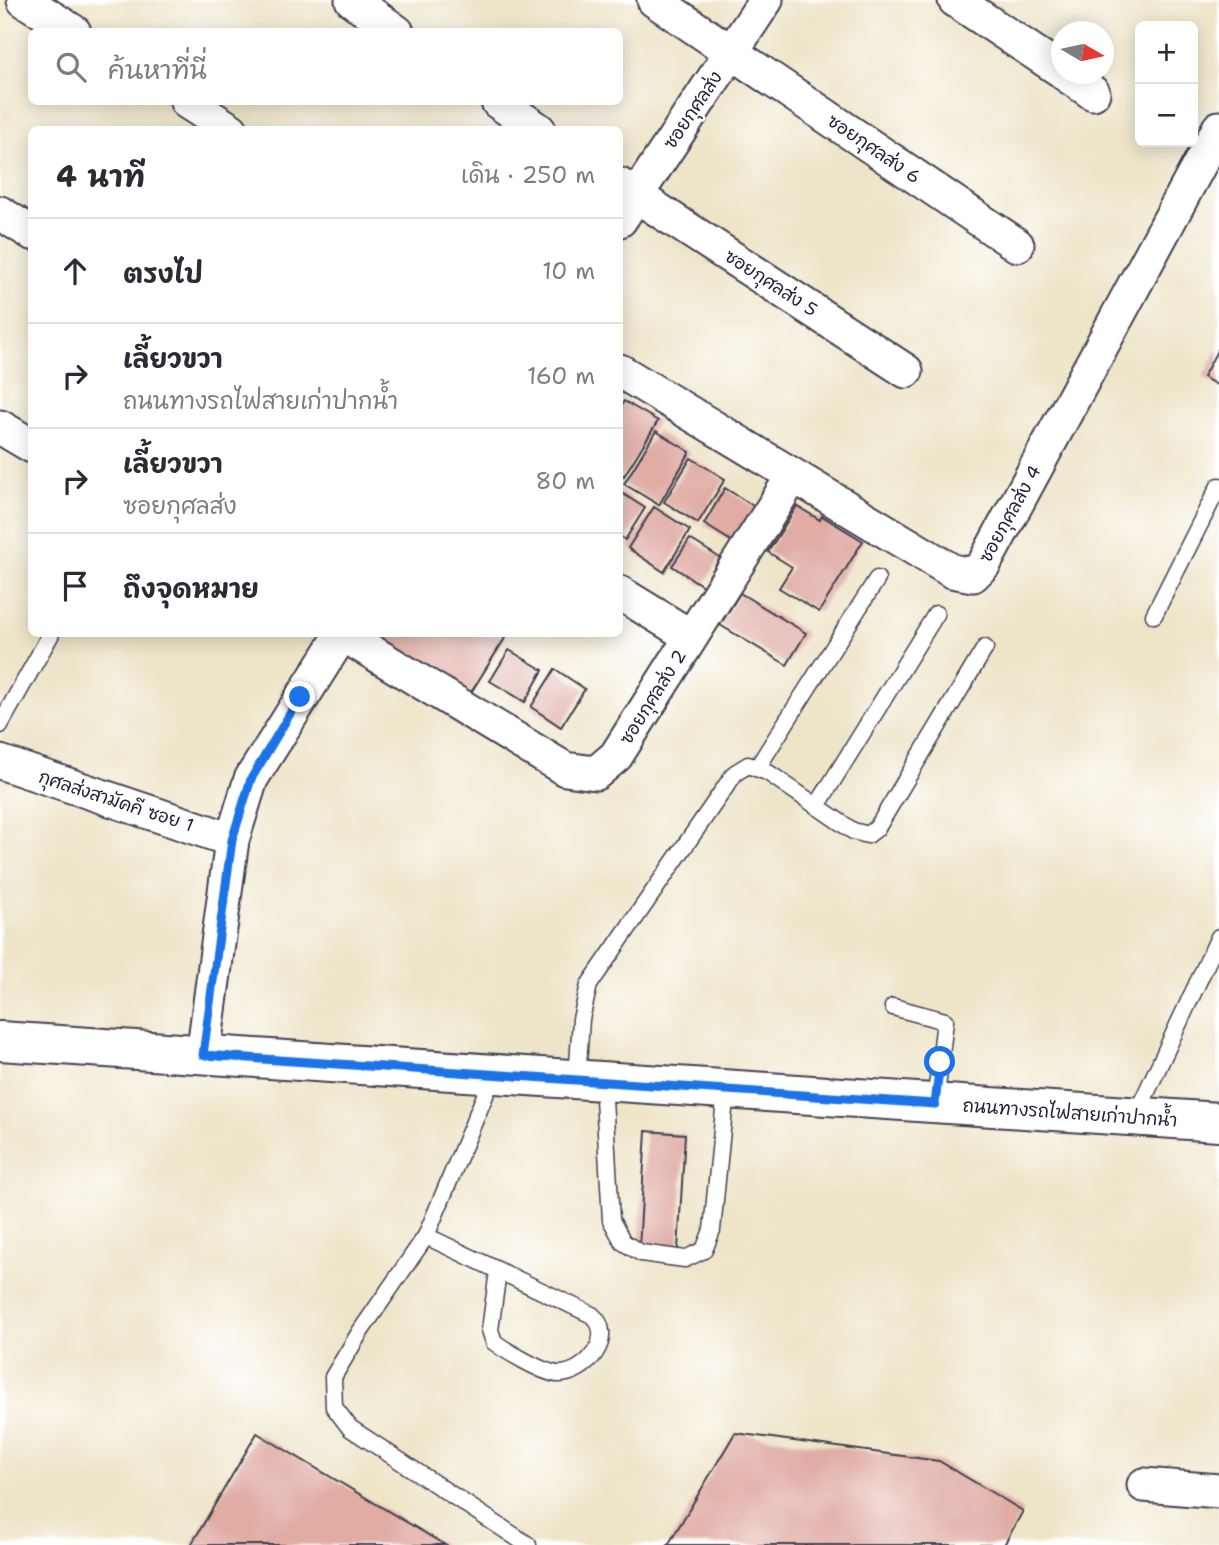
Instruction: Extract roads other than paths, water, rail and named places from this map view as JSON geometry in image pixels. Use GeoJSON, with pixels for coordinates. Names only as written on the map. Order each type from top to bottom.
{"type":"FeatureCollection","features":[{"type":"Feature","properties":{"kind":"main road","name":"ถนนทางรถไฟสายเก่าปากน้ำ"},"geometry":{"type":"LineString","coordinates":[[0,1041],[1219,1122]]}},
{"type":"Feature","properties":{"kind":"street"},"geometry":{"type":"LineString","coordinates":[[24,0],[68,28]]}},
{"type":"Feature","properties":{"kind":"street"},"geometry":{"type":"LineString","coordinates":[[352,0],[391,28]]}},
{"type":"Feature","properties":{"kind":"street","name":"ซอยกุศลส่ง 6"},"geometry":{"type":"LineString","coordinates":[[653,0],[1017,245]]}},
{"type":"Feature","properties":{"kind":"street","name":"ซอยกุศลส่ง"},"geometry":{"type":"LineString","coordinates":[[625,200],[766,0]]}},
{"type":"Feature","properties":{"kind":"street"},"geometry":{"type":"LineString","coordinates":[[956,0],[1051,64]]}},
{"type":"Feature","properties":{"kind":"street"},"geometry":{"type":"LineString","coordinates":[[1080,84],[1093,93]]}},
{"type":"Feature","properties":{"kind":"street"},"geometry":{"type":"LineString","coordinates":[[192,105],[225,126]]}},
{"type":"Feature","properties":{"kind":"street"},"geometry":{"type":"LineString","coordinates":[[502,105],[533,126]]}},
{"type":"Feature","properties":{"kind":"street","name":"ซอยกุศลส่ง 4"},"geometry":{"type":"LineString","coordinates":[[623,372],[952,571],[963,575],[978,572],[1219,128]]}},
{"type":"Feature","properties":{"kind":"street","name":"ซอยกุศลส่ง 5"},"geometry":{"type":"LineString","coordinates":[[625,200],[906,371]]}},
{"type":"Feature","properties":{"kind":"street"},"geometry":{"type":"LineString","coordinates":[[0,213],[28,230]]}},
{"type":"Feature","properties":{"kind":"street"},"geometry":{"type":"LineString","coordinates":[[0,427],[28,444]]}},
{"type":"Feature","properties":{"kind":"street","name":"ซอยกุศลส่ง 2"},"geometry":{"type":"LineString","coordinates":[[347,637],[565,769],[596,773],[616,756],[793,476]]}},
{"type":"Feature","properties":{"kind":"street"},"geometry":{"type":"LineString","coordinates":[[623,595],[690,636]]}},
{"type":"Feature","properties":{"kind":"street"},"geometry":{"type":"LineString","coordinates":[[203,1055],[232,840],[251,779],[340,637]]}},
{"type":"Feature","properties":{"kind":"street","name":"กุศลส่งสามัคคี ซอย 1"},"geometry":{"type":"LineString","coordinates":[[0,762],[232,840]]}},
{"type":"Feature","properties":{"kind":"street"},"geometry":{"type":"LineString","coordinates":[[1144,1485],[1219,1491]]}},
{"type":"Feature","properties":{"kind":"lane"},"geometry":{"type":"LineString","coordinates":[[1154,615],[1219,486]]}},
{"type":"Feature","properties":{"kind":"lane"},"geometry":{"type":"LineString","coordinates":[[757,768],[877,579]]}},
{"type":"Feature","properties":{"kind":"lane"},"geometry":{"type":"LineString","coordinates":[[817,806],[936,614]]}},
{"type":"Feature","properties":{"kind":"lane"},"geometry":{"type":"LineString","coordinates":[[0,725],[49,637]]}},
{"type":"Feature","properties":{"kind":"lane"},"geometry":{"type":"LineString","coordinates":[[726,1090],[712,1230],[704,1250],[685,1259],[641,1253],[623,1242],[611,1220],[581,1019],[590,985],[735,773],[748,765],[767,772],[853,831],[868,835],[877,828],[985,648]]}},
{"type":"Feature","properties":{"kind":"lane"},"geometry":{"type":"LineString","coordinates":[[1135,1118],[1219,937]]}},
{"type":"Feature","properties":{"kind":"lane"},"geometry":{"type":"LineString","coordinates":[[893,1007],[944,1021],[935,1104]]}},
{"type":"Feature","properties":{"kind":"lane"},"geometry":{"type":"LineString","coordinates":[[494,1074],[426,1236],[360,1332],[333,1377],[334,1407],[350,1428],[528,1545]]}},
{"type":"Feature","properties":{"kind":"lane"},"geometry":{"type":"LineString","coordinates":[[426,1236],[592,1315],[600,1322],[600,1343],[581,1368],[571,1373],[555,1374],[494,1342],[491,1330],[498,1271]]}}]}
